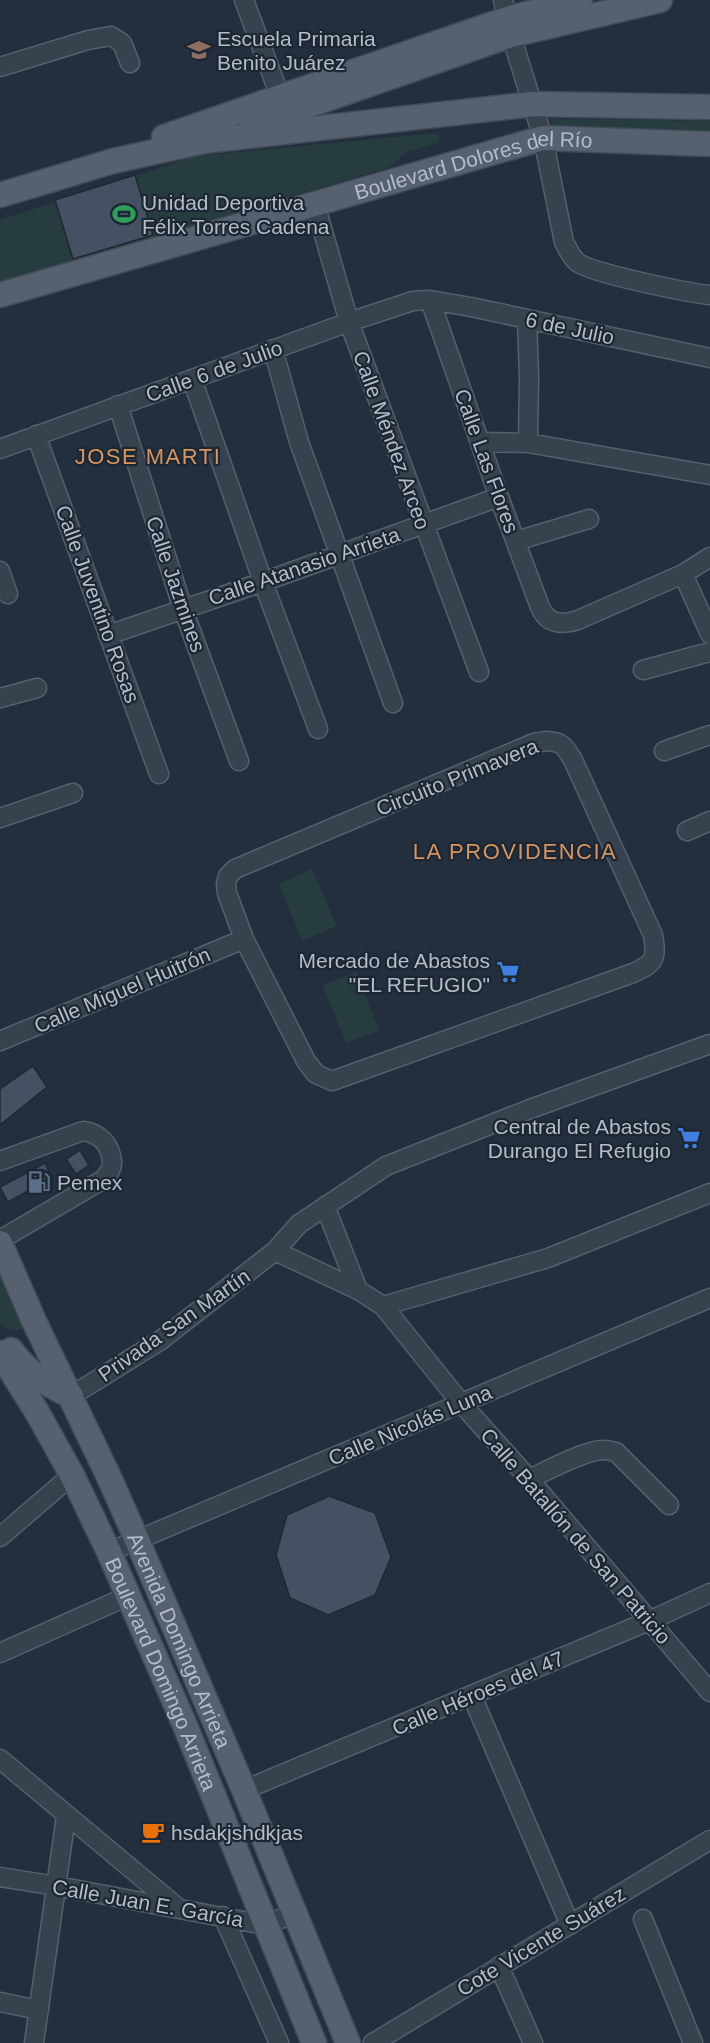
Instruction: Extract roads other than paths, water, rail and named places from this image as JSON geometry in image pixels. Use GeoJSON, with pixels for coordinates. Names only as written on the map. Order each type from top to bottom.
{"type":"FeatureCollection","features":[{"type":"Feature","properties":{"kind":"main road"},"geometry":{"type":"LineString","coordinates":[[204,141],[284,106],[507,18],[580,0]]}},
{"type":"Feature","properties":{"kind":"main road"},"geometry":{"type":"LineString","coordinates":[[507,18],[660,0]]}},
{"type":"Feature","properties":{"kind":"main road","name":"Boulevard Dolores del Río"},"geometry":{"type":"LineString","coordinates":[[0,195],[113,161],[204,141],[533,104],[710,107]]}},
{"type":"Feature","properties":{"kind":"main road"},"geometry":{"type":"LineString","coordinates":[[113,161],[179,130],[284,106]]}},
{"type":"Feature","properties":{"kind":"main road","name":"Boulevard Dolores del Río"},"geometry":{"type":"LineString","coordinates":[[0,295],[543,138],[710,144]]}},
{"type":"Feature","properties":{"kind":"main road","name":"Avenida Domingo Arrieta"},"geometry":{"type":"LineString","coordinates":[[0,1241],[34,1321],[137,1540],[244,1790],[348,2043]]}},
{"type":"Feature","properties":{"kind":"main road"},"geometry":{"type":"LineString","coordinates":[[34,1321],[31,1333],[25,1339],[3,1347],[30,1372],[71,1396]]}},
{"type":"Feature","properties":{"kind":"main road","name":"Boulevard Domingo Arrieta"},"geometry":{"type":"LineString","coordinates":[[3,1347],[72,1475],[109,1552],[184,1724],[314,2043]]}},
{"type":"Feature","properties":{"kind":"street"},"geometry":{"type":"LineString","coordinates":[[244,0],[284,106]]}},
{"type":"Feature","properties":{"kind":"street"},"geometry":{"type":"LineString","coordinates":[[507,18],[543,138],[564,242],[578,263],[653,284],[710,295]]}},
{"type":"Feature","properties":{"kind":"street"},"geometry":{"type":"LineString","coordinates":[[0,67],[88,40],[111,36],[123,43],[130,63]]}},
{"type":"Feature","properties":{"kind":"street","name":"Calle Méndez Arceo"},"geometry":{"type":"LineString","coordinates":[[315,204],[349,322],[479,672]]}},
{"type":"Feature","properties":{"kind":"street","name":"Calle 6 de Julio"},"geometry":{"type":"LineString","coordinates":[[0,448],[349,322],[413,301],[430,300]]}},
{"type":"Feature","properties":{"kind":"street","name":"6 de Julio"},"geometry":{"type":"LineString","coordinates":[[430,300],[710,358]]}},
{"type":"Feature","properties":{"kind":"street","name":"Calle Las Flores"},"geometry":{"type":"LineString","coordinates":[[430,300],[499,497],[543,614],[548,620],[559,624],[578,620],[683,574]]}},
{"type":"Feature","properties":{"kind":"street"},"geometry":{"type":"LineString","coordinates":[[526,319],[529,377],[528,443]]}},
{"type":"Feature","properties":{"kind":"street"},"geometry":{"type":"LineString","coordinates":[[273,349],[299,442],[393,703]]}},
{"type":"Feature","properties":{"kind":"street"},"geometry":{"type":"LineString","coordinates":[[192,379],[263,582],[318,729]]}},
{"type":"Feature","properties":{"kind":"street","name":"Calle Jazmines"},"geometry":{"type":"LineString","coordinates":[[118,405],[183,609],[239,761]]}},
{"type":"Feature","properties":{"kind":"street","name":"Calle Juventino Rosas"},"geometry":{"type":"LineString","coordinates":[[36,435],[159,774]]}},
{"type":"Feature","properties":{"kind":"street"},"geometry":{"type":"LineString","coordinates":[[480,442],[528,443],[710,475]]}},
{"type":"Feature","properties":{"kind":"street","name":"Calle Atanasio Arrieta"},"geometry":{"type":"LineString","coordinates":[[108,635],[499,497]]}},
{"type":"Feature","properties":{"kind":"street"},"geometry":{"type":"LineString","coordinates":[[516,541],[589,519]]}},
{"type":"Feature","properties":{"kind":"street"},"geometry":{"type":"LineString","coordinates":[[710,557],[683,574],[710,634]]}},
{"type":"Feature","properties":{"kind":"street"},"geometry":{"type":"LineString","coordinates":[[0,571],[8,594]]}},
{"type":"Feature","properties":{"kind":"street"},"geometry":{"type":"LineString","coordinates":[[642,670],[710,652]]}},
{"type":"Feature","properties":{"kind":"street"},"geometry":{"type":"LineString","coordinates":[[0,698],[37,688]]}},
{"type":"Feature","properties":{"kind":"street"},"geometry":{"type":"LineString","coordinates":[[664,752],[710,735]]}},
{"type":"Feature","properties":{"kind":"street","name":"Circuito Primavera"},"geometry":{"type":"LineString","coordinates":[[558,741],[573,760],[653,935],[656,949],[655,959],[633,973],[332,1081],[315,1074],[306,1061],[244,939],[227,893],[228,876],[235,869],[534,743],[558,741]]}},
{"type":"Feature","properties":{"kind":"street"},"geometry":{"type":"LineString","coordinates":[[0,818],[73,793]]}},
{"type":"Feature","properties":{"kind":"street"},"geometry":{"type":"LineString","coordinates":[[687,831],[710,821]]}},
{"type":"Feature","properties":{"kind":"street","name":"Calle Miguel Huitrón"},"geometry":{"type":"LineString","coordinates":[[0,1041],[244,939]]}},
{"type":"Feature","properties":{"kind":"street","name":"Privada San Martín"},"geometry":{"type":"LineString","coordinates":[[71,1396],[160,1340],[275,1251],[299,1224],[386,1166],[530,1109],[710,1044]]}},
{"type":"Feature","properties":{"kind":"street"},"geometry":{"type":"LineString","coordinates":[[0,1161],[83,1131],[94,1132],[104,1140],[112,1161],[111,1169],[104,1179],[0,1241]]}},
{"type":"Feature","properties":{"kind":"street"},"geometry":{"type":"LineString","coordinates":[[383,1306],[548,1258],[710,1193]]}},
{"type":"Feature","properties":{"kind":"street"},"geometry":{"type":"LineString","coordinates":[[325,1206],[358,1290]]}},
{"type":"Feature","properties":{"kind":"street","name":"Calle Batallón de San Patricio"},"geometry":{"type":"LineString","coordinates":[[275,1251],[358,1290],[383,1306],[461,1403],[529,1479],[710,1692]]}},
{"type":"Feature","properties":{"kind":"street","name":"Calle Nicolás Luna"},"geometry":{"type":"LineString","coordinates":[[109,1552],[710,1298]]}},
{"type":"Feature","properties":{"kind":"street"},"geometry":{"type":"LineString","coordinates":[[529,1479],[587,1454],[607,1450],[616,1452],[669,1505]]}},
{"type":"Feature","properties":{"kind":"street"},"geometry":{"type":"LineString","coordinates":[[0,1537],[72,1475]]}},
{"type":"Feature","properties":{"kind":"street","name":"Calle Héroes del 47"},"geometry":{"type":"LineString","coordinates":[[244,1790],[472,1696],[710,1593]]}},
{"type":"Feature","properties":{"kind":"street"},"geometry":{"type":"LineString","coordinates":[[0,1653],[128,1596]]}},
{"type":"Feature","properties":{"kind":"street"},"geometry":{"type":"LineString","coordinates":[[472,1696],[570,1925]]}},
{"type":"Feature","properties":{"kind":"street"},"geometry":{"type":"LineString","coordinates":[[0,1759],[178,1908]]}},
{"type":"Feature","properties":{"kind":"street"},"geometry":{"type":"LineString","coordinates":[[34,2043],[66,1816]]}},
{"type":"Feature","properties":{"kind":"street","name":"Cote Vicente Suárez"},"geometry":{"type":"LineString","coordinates":[[373,2043],[710,1840]]}},
{"type":"Feature","properties":{"kind":"street","name":"Calle Juan E. García"},"geometry":{"type":"LineString","coordinates":[[0,1877],[265,1924],[295,1913]]}},
{"type":"Feature","properties":{"kind":"street"},"geometry":{"type":"LineString","coordinates":[[223,1916],[279,2043]]}},
{"type":"Feature","properties":{"kind":"street"},"geometry":{"type":"LineString","coordinates":[[643,1919],[693,2043]]}},
{"type":"Feature","properties":{"kind":"street"},"geometry":{"type":"LineString","coordinates":[[499,1966],[533,2043]]}},
{"type":"Feature","properties":{"kind":"street"},"geometry":{"type":"LineString","coordinates":[[0,2002],[39,2010]]}},
{"type":"Feature","properties":{"kind":"place","name":"Escuela Primaria Benito Juárez"},"geometry":{"type":"Point","coordinates":[199,50]}},
{"type":"Feature","properties":{"kind":"place","name":"Unidad Deportiva Félix Torres Cadena"},"geometry":{"type":"Point","coordinates":[124,214]}},
{"type":"Feature","properties":{"kind":"place","name":"Mercado de Abastos \"EL REFUGIO\""},"geometry":{"type":"Point","coordinates":[508,972]}},
{"type":"Feature","properties":{"kind":"place","name":"Central de Abastos Durango El Refugio"},"geometry":{"type":"Point","coordinates":[689,1138]}},
{"type":"Feature","properties":{"kind":"place","name":"Pemex"},"geometry":{"type":"Point","coordinates":[39,1182]}},
{"type":"Feature","properties":{"kind":"place","name":"hsdakjshdkjas"},"geometry":{"type":"Point","coordinates":[153,1832]}},
{"type":"Feature","properties":{"kind":"district","name":"JOSE MARTI"},"geometry":{"type":"Point","coordinates":[148,456]}},
{"type":"Feature","properties":{"kind":"district","name":"LA PROVIDENCIA"},"geometry":{"type":"Point","coordinates":[515,851]}}]}
